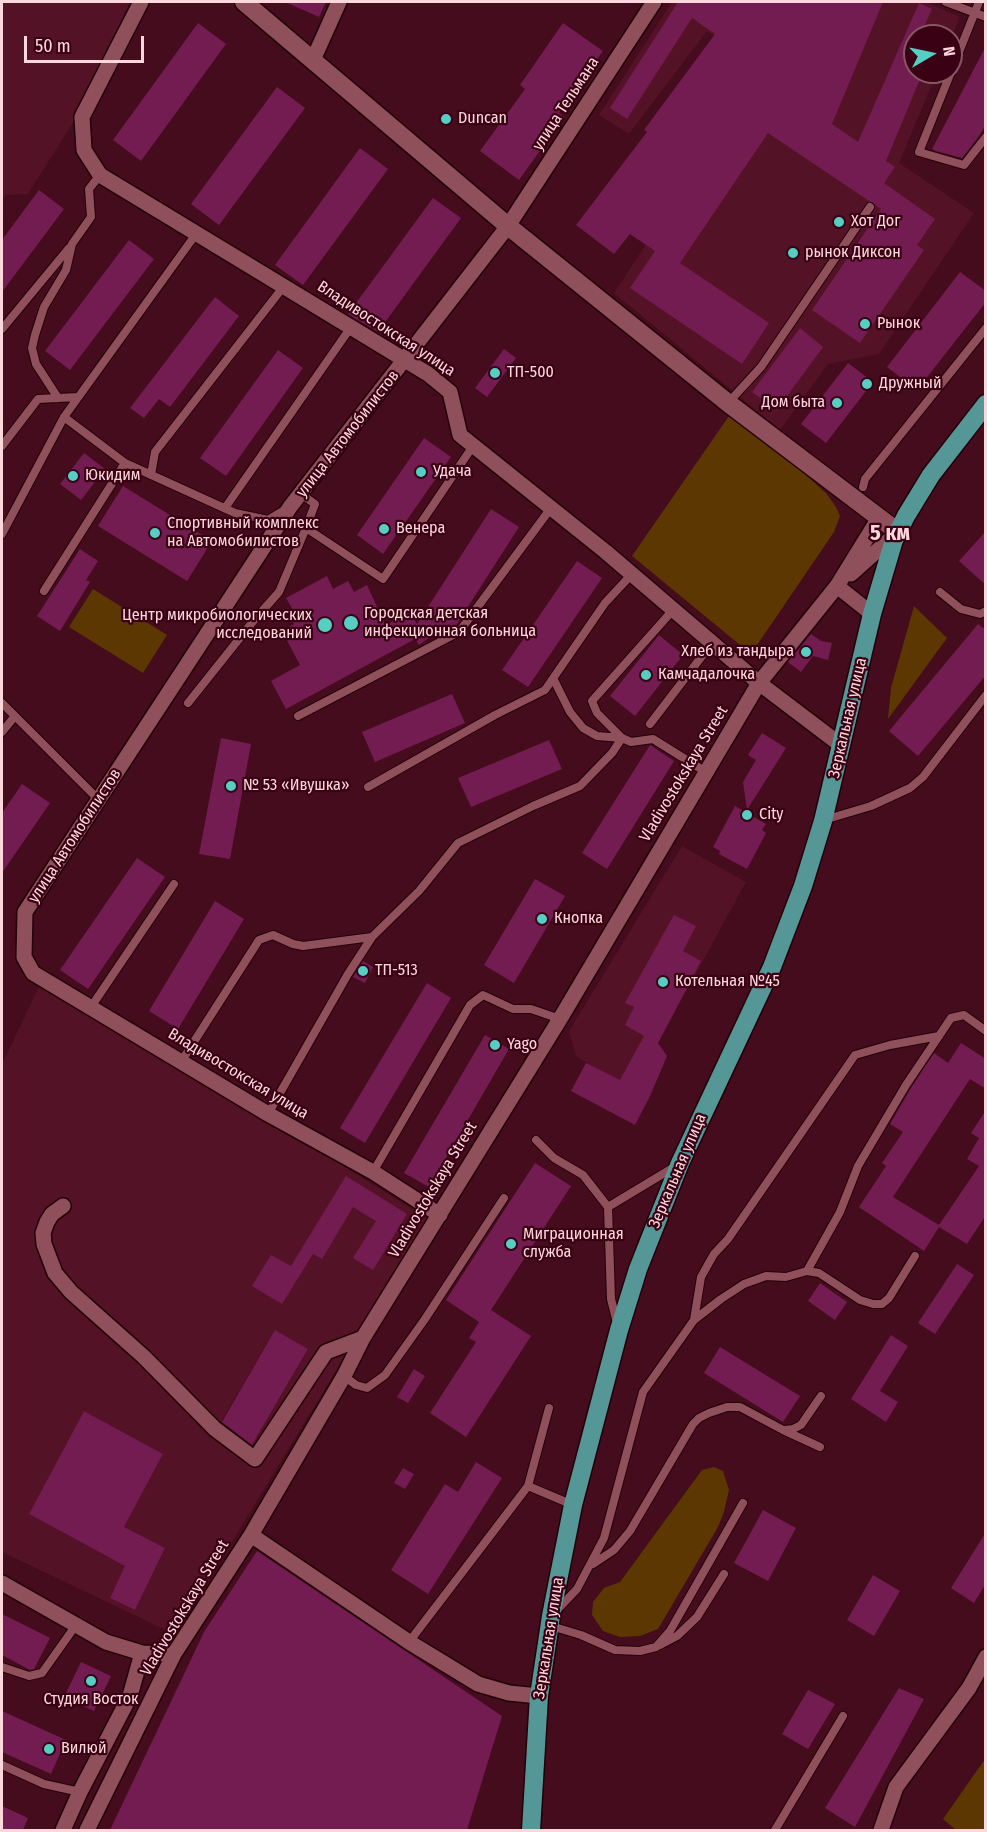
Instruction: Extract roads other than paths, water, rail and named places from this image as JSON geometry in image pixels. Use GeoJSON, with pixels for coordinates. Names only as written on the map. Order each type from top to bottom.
{"type":"FeatureCollection","features":[{"type":"Feature","properties":{"kind":"main road","name":"Зеркальная улица"},"geometry":{"type":"LineString","coordinates":[[531,1830],[539,1696],[550,1621],[573,1505],[619,1330],[638,1269],[680,1163],[772,967],[803,886],[842,746],[872,614],[898,532],[932,475],[986,404]]}},
{"type":"Feature","properties":{"kind":"street","name":"Владивостокская улица"},"geometry":{"type":"LineString","coordinates":[[141,2],[82,117],[84,150],[99,175],[406,360],[450,392],[460,435],[472,446],[632,574],[759,683],[842,746]]}},
{"type":"Feature","properties":{"kind":"street"},"geometry":{"type":"LineString","coordinates":[[244,2],[508,226],[728,403],[898,532]]}},
{"type":"Feature","properties":{"kind":"street"},"geometry":{"type":"LineString","coordinates":[[313,60],[339,2]]}},
{"type":"Feature","properties":{"kind":"street","name":"улица Тельмана"},"geometry":{"type":"LineString","coordinates":[[508,226],[654,2]]}},
{"type":"Feature","properties":{"kind":"street","name":"улица Автомобилистов"},"geometry":{"type":"LineString","coordinates":[[24,957],[25,912],[290,507],[508,226]]}},
{"type":"Feature","properties":{"kind":"street","name":"Vladivostokskaya Street"},"geometry":{"type":"LineString","coordinates":[[87,1830],[174,1654],[251,1534],[344,1376],[363,1338],[560,1019],[759,683],[837,586],[879,518]]}},
{"type":"Feature","properties":{"kind":"street","name":"Vladivostokskaya Street"},"geometry":{"type":"LineString","coordinates":[[837,586],[898,532]]}},
{"type":"Feature","properties":{"kind":"street"},"geometry":{"type":"LineString","coordinates":[[837,586],[872,614]]}},
{"type":"Feature","properties":{"kind":"street","name":"Владивостокская улица"},"geometry":{"type":"LineString","coordinates":[[24,957],[33,973],[268,1114],[373,1172],[440,1215]]}},
{"type":"Feature","properties":{"kind":"street"},"geometry":{"type":"LineString","coordinates":[[63,1206],[52,1214],[43,1233],[44,1244],[55,1273],[71,1292],[144,1357],[215,1429],[255,1459],[326,1352],[363,1338]]}},
{"type":"Feature","properties":{"kind":"street"},"geometry":{"type":"LineString","coordinates":[[251,1534],[409,1642],[478,1684],[509,1693],[539,1696]]}},
{"type":"Feature","properties":{"kind":"street"},"geometry":{"type":"LineString","coordinates":[[2,1583],[106,1642],[142,1653],[174,1654]]}},
{"type":"Feature","properties":{"kind":"street"},"geometry":{"type":"LineString","coordinates":[[63,1830],[130,1696],[142,1653]]}},
{"type":"Feature","properties":{"kind":"street"},"geometry":{"type":"LineString","coordinates":[[881,1830],[896,1787],[969,1688],[986,1657]]}},
{"type":"Feature","properties":{"kind":"lane"},"geometry":{"type":"LineString","coordinates":[[946,2],[986,17]]}},
{"type":"Feature","properties":{"kind":"lane"},"geometry":{"type":"LineString","coordinates":[[979,2],[919,152],[964,165],[986,137]]}},
{"type":"Feature","properties":{"kind":"lane"},"geometry":{"type":"LineString","coordinates":[[2,329],[72,244],[91,217],[89,189],[99,175]]}},
{"type":"Feature","properties":{"kind":"lane"},"geometry":{"type":"LineString","coordinates":[[728,403],[761,367],[870,207]]}},
{"type":"Feature","properties":{"kind":"lane"},"geometry":{"type":"LineString","coordinates":[[2,534],[64,417],[196,234]]}},
{"type":"Feature","properties":{"kind":"lane"},"geometry":{"type":"LineString","coordinates":[[58,398],[36,364],[32,348],[44,307],[66,270],[72,244]]}},
{"type":"Feature","properties":{"kind":"lane"},"geometry":{"type":"LineString","coordinates":[[151,475],[155,452],[284,286]]}},
{"type":"Feature","properties":{"kind":"lane"},"geometry":{"type":"LineString","coordinates":[[225,508],[351,327]]}},
{"type":"Feature","properties":{"kind":"lane"},"geometry":{"type":"LineString","coordinates":[[864,487],[866,479],[986,328]]}},
{"type":"Feature","properties":{"kind":"lane"},"geometry":{"type":"LineString","coordinates":[[2,446],[38,399],[78,397]]}},
{"type":"Feature","properties":{"kind":"lane"},"geometry":{"type":"LineString","coordinates":[[64,417],[125,463],[235,513],[268,520],[290,507]]}},
{"type":"Feature","properties":{"kind":"lane"},"geometry":{"type":"LineString","coordinates":[[306,528],[383,579],[472,446]]}},
{"type":"Feature","properties":{"kind":"lane"},"geometry":{"type":"LineString","coordinates":[[44,591],[125,463]]}},
{"type":"Feature","properties":{"kind":"lane"},"geometry":{"type":"LineString","coordinates":[[188,703],[279,592],[315,504],[301,494]]}},
{"type":"Feature","properties":{"kind":"lane"},"geometry":{"type":"LineString","coordinates":[[298,716],[459,632],[551,508]]}},
{"type":"Feature","properties":{"kind":"lane"},"geometry":{"type":"LineString","coordinates":[[368,787],[495,715],[545,690],[605,603],[632,574]]}},
{"type":"Feature","properties":{"kind":"lane"},"geometry":{"type":"LineString","coordinates":[[940,592],[961,609],[980,614],[986,611]]}},
{"type":"Feature","properties":{"kind":"lane"},"geometry":{"type":"LineString","coordinates":[[622,738],[597,713],[592,700],[672,610]]}},
{"type":"Feature","properties":{"kind":"lane"},"geometry":{"type":"LineString","coordinates":[[650,724],[712,644]]}},
{"type":"Feature","properties":{"kind":"lane"},"geometry":{"type":"LineString","coordinates":[[554,680],[570,712],[583,728],[597,736],[622,738],[631,742],[653,740],[706,772]]}},
{"type":"Feature","properties":{"kind":"lane"},"geometry":{"type":"LineString","coordinates":[[823,820],[871,806],[910,788],[923,777],[986,695]]}},
{"type":"Feature","properties":{"kind":"lane"},"geometry":{"type":"LineString","coordinates":[[2,703],[99,800]]}},
{"type":"Feature","properties":{"kind":"lane"},"geometry":{"type":"LineString","coordinates":[[2,732],[15,716]]}},
{"type":"Feature","properties":{"kind":"lane"},"geometry":{"type":"LineString","coordinates":[[268,1114],[348,974],[372,937],[419,891],[458,843],[580,786],[612,753],[622,738]]}},
{"type":"Feature","properties":{"kind":"lane"},"geometry":{"type":"LineString","coordinates":[[91,1008],[174,884]]}},
{"type":"Feature","properties":{"kind":"lane"},"geometry":{"type":"LineString","coordinates":[[181,1062],[259,940],[273,935],[292,944],[303,946],[372,937]]}},
{"type":"Feature","properties":{"kind":"lane"},"geometry":{"type":"LineString","coordinates":[[373,1172],[471,1005],[483,995],[513,1009],[531,1009],[560,1019]]}},
{"type":"Feature","properties":{"kind":"lane"},"geometry":{"type":"LineString","coordinates":[[807,1271],[840,1212],[858,1166],[906,1085],[951,1018],[964,1015],[986,1031]]}},
{"type":"Feature","properties":{"kind":"lane"},"geometry":{"type":"LineString","coordinates":[[694,1320],[701,1277],[714,1254],[728,1239],[855,1055],[882,1047],[939,1036]]}},
{"type":"Feature","properties":{"kind":"lane"},"geometry":{"type":"LineString","coordinates":[[536,1140],[554,1158],[583,1175],[608,1207],[611,1299],[619,1330]]}},
{"type":"Feature","properties":{"kind":"lane"},"geometry":{"type":"LineString","coordinates":[[608,1207],[680,1163]]}},
{"type":"Feature","properties":{"kind":"lane"},"geometry":{"type":"LineString","coordinates":[[344,1376],[356,1385],[367,1388],[385,1376],[504,1198]]}},
{"type":"Feature","properties":{"kind":"lane"},"geometry":{"type":"LineString","coordinates":[[724,1574],[697,1617],[677,1636],[656,1647],[640,1651],[615,1650],[550,1621],[577,1589],[604,1538],[643,1392],[694,1320],[744,1284],[766,1276],[786,1277],[807,1271],[819,1273],[860,1300],[877,1305],[886,1302],[915,1256]]}},
{"type":"Feature","properties":{"kind":"lane"},"geometry":{"type":"LineString","coordinates":[[783,1430],[793,1430],[801,1425],[821,1396]]}},
{"type":"Feature","properties":{"kind":"lane"},"geometry":{"type":"LineString","coordinates":[[592,1564],[614,1550],[630,1531],[699,1418],[727,1407],[740,1407],[820,1447]]}},
{"type":"Feature","properties":{"kind":"lane"},"geometry":{"type":"LineString","coordinates":[[409,1642],[528,1485],[549,1408]]}},
{"type":"Feature","properties":{"kind":"lane"},"geometry":{"type":"LineString","coordinates":[[528,1485],[573,1505]]}},
{"type":"Feature","properties":{"kind":"lane"},"geometry":{"type":"LineString","coordinates":[[656,1647],[670,1631],[743,1503]]}},
{"type":"Feature","properties":{"kind":"lane"},"geometry":{"type":"LineString","coordinates":[[2,1667],[29,1676],[42,1672],[76,1625]]}},
{"type":"Feature","properties":{"kind":"lane"},"geometry":{"type":"LineString","coordinates":[[775,1830],[843,1716]]}},
{"type":"Feature","properties":{"kind":"lane"},"geometry":{"type":"LineString","coordinates":[[2,1765],[44,1784],[80,1792]]}},
{"type":"Feature","properties":{"kind":"place","name":"Duncan"},"geometry":{"type":"Point","coordinates":[446,119]}},
{"type":"Feature","properties":{"kind":"place","name":"Хот Дог"},"geometry":{"type":"Point","coordinates":[839,222]}},
{"type":"Feature","properties":{"kind":"place","name":"рынок Диксон"},"geometry":{"type":"Point","coordinates":[793,253]}},
{"type":"Feature","properties":{"kind":"place","name":"Рынок"},"geometry":{"type":"Point","coordinates":[865,324]}},
{"type":"Feature","properties":{"kind":"place","name":"ТП-500"},"geometry":{"type":"Point","coordinates":[495,373]}},
{"type":"Feature","properties":{"kind":"place","name":"Дружный"},"geometry":{"type":"Point","coordinates":[867,384]}},
{"type":"Feature","properties":{"kind":"place","name":"Дом быта"},"geometry":{"type":"Point","coordinates":[837,403]}},
{"type":"Feature","properties":{"kind":"place","name":"Удача"},"geometry":{"type":"Point","coordinates":[421,472]}},
{"type":"Feature","properties":{"kind":"place","name":"Юкидим"},"geometry":{"type":"Point","coordinates":[73,476]}},
{"type":"Feature","properties":{"kind":"place","name":"Венера"},"geometry":{"type":"Point","coordinates":[384,529]}},
{"type":"Feature","properties":{"kind":"place","name":"Спортивный комплекс на Автомобилистов"},"geometry":{"type":"Point","coordinates":[155,533]}},
{"type":"Feature","properties":{"kind":"place","name":"Городская детская инфекционная больница"},"geometry":{"type":"Point","coordinates":[351,623]}},
{"type":"Feature","properties":{"kind":"place","name":"Центр микробиологических исследований"},"geometry":{"type":"Point","coordinates":[325,625]}},
{"type":"Feature","properties":{"kind":"place","name":"Хлеб из тандыра"},"geometry":{"type":"Point","coordinates":[806,652]}},
{"type":"Feature","properties":{"kind":"place","name":"Камчадалочка"},"geometry":{"type":"Point","coordinates":[646,675]}},
{"type":"Feature","properties":{"kind":"place","name":"№ 53 «Ивушка»"},"geometry":{"type":"Point","coordinates":[231,786]}},
{"type":"Feature","properties":{"kind":"place","name":"City"},"geometry":{"type":"Point","coordinates":[747,815]}},
{"type":"Feature","properties":{"kind":"place","name":"Кнопка"},"geometry":{"type":"Point","coordinates":[542,919]}},
{"type":"Feature","properties":{"kind":"place","name":"ТП-513"},"geometry":{"type":"Point","coordinates":[363,971]}},
{"type":"Feature","properties":{"kind":"place","name":"Котельная №45"},"geometry":{"type":"Point","coordinates":[663,982]}},
{"type":"Feature","properties":{"kind":"place","name":"Yago"},"geometry":{"type":"Point","coordinates":[495,1045]}},
{"type":"Feature","properties":{"kind":"place","name":"Миграционная служба"},"geometry":{"type":"Point","coordinates":[511,1244]}},
{"type":"Feature","properties":{"kind":"place","name":"Студия Восток"},"geometry":{"type":"Point","coordinates":[91,1681]}},
{"type":"Feature","properties":{"kind":"place","name":"Вилюй"},"geometry":{"type":"Point","coordinates":[49,1749]}},
{"type":"Feature","properties":{"kind":"district","name":"5 км"},"geometry":{"type":"Point","coordinates":[890,534]}}]}
